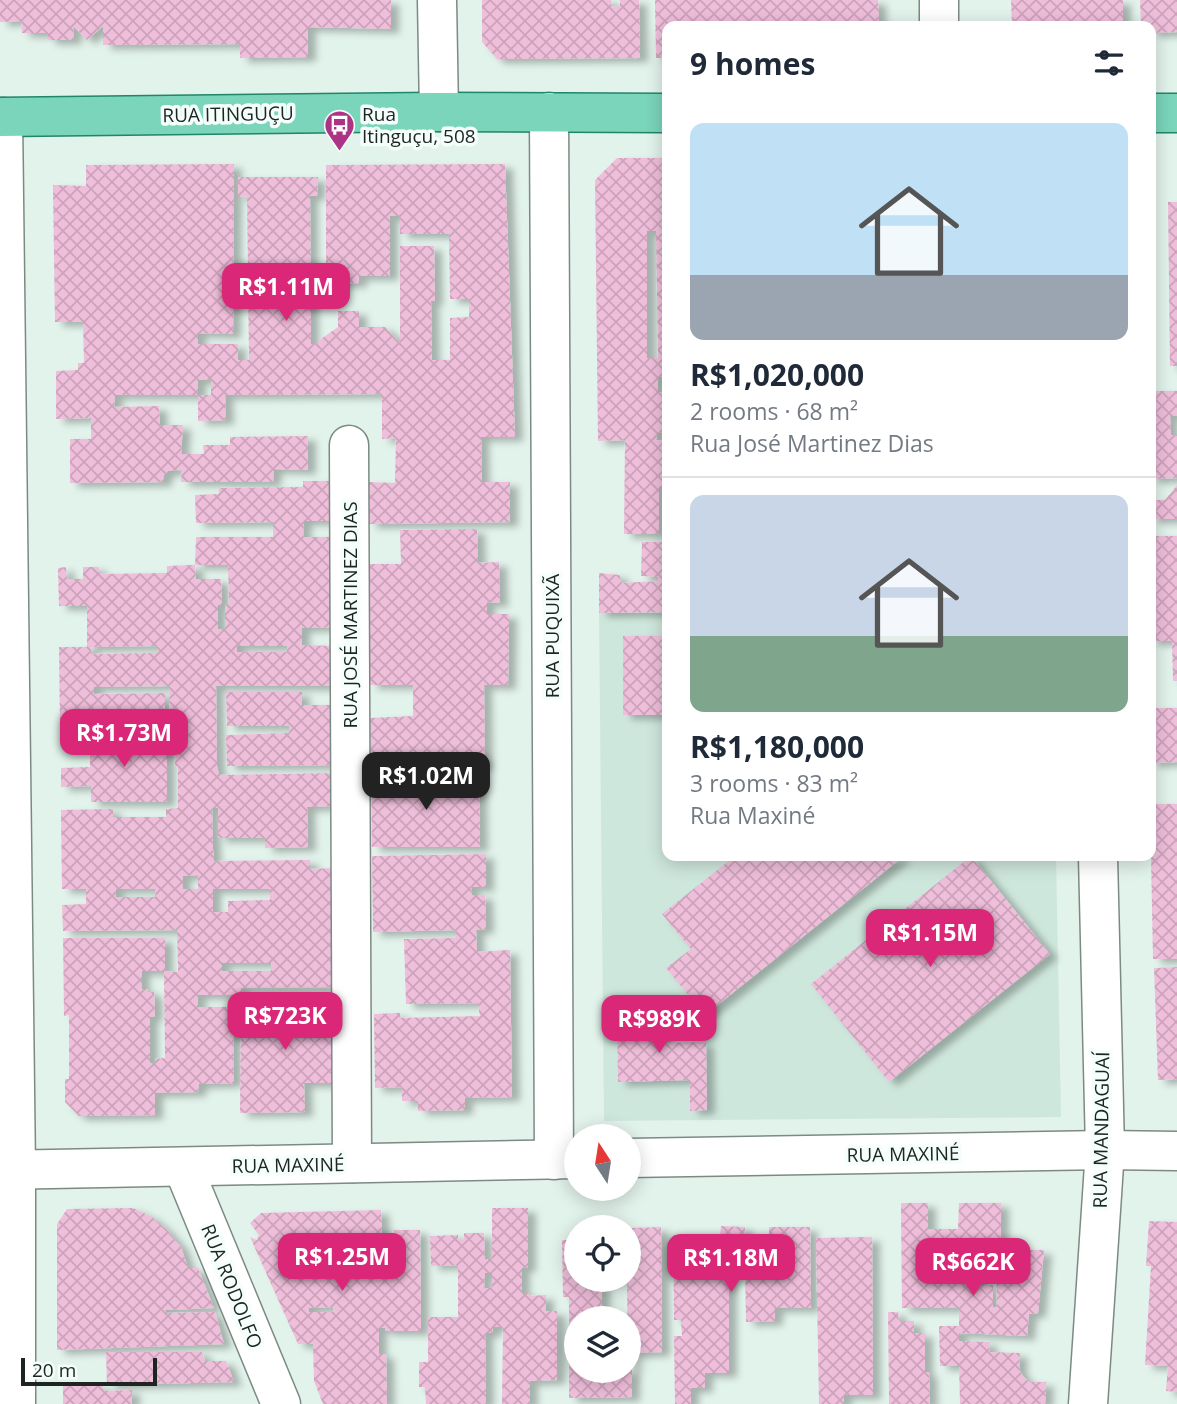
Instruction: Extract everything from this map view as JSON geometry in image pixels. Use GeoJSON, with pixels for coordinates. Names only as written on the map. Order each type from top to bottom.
{"type":"FeatureCollection","features":[{"type":"Feature","properties":{"kind":"main road","name":"RUA ITINGUÇU"},"geometry":{"type":"LineString","coordinates":[[1,117],[662,113]]}},
{"type":"Feature","properties":{"kind":"main road"},"geometry":{"type":"LineString","coordinates":[[1156,113],[1177,113]]}},
{"type":"Feature","properties":{"kind":"street"},"geometry":{"type":"LineString","coordinates":[[437,0],[439,113]]}},
{"type":"Feature","properties":{"kind":"street"},"geometry":{"type":"LineString","coordinates":[[939,0],[939,21]]}},
{"type":"Feature","properties":{"kind":"street","name":"RUA PUQUIXÃ"},"geometry":{"type":"LineString","coordinates":[[549,112],[564,1124]]}},
{"type":"Feature","properties":{"kind":"street"},"geometry":{"type":"LineString","coordinates":[[1,117],[8,1170],[16,1404]]}},
{"type":"Feature","properties":{"kind":"street","name":"RUA JOSÉ MARTINEZ DIAS"},"geometry":{"type":"LineString","coordinates":[[349,445],[352,1163]]}},
{"type":"Feature","properties":{"kind":"street","name":"RUA MANDAGUAÍ"},"geometry":{"type":"LineString","coordinates":[[1088,1404],[1105,1150],[1098,861]]}},
{"type":"Feature","properties":{"kind":"street","name":"RUA MAXINÉ"},"geometry":{"type":"LineString","coordinates":[[641,1158],[1177,1151]]}},
{"type":"Feature","properties":{"kind":"street","name":"RUA MAXINÉ"},"geometry":{"type":"LineString","coordinates":[[8,1170],[564,1159]]}},
{"type":"Feature","properties":{"kind":"street","name":"RUA RODOLFO"},"geometry":{"type":"LineString","coordinates":[[183,1167],[281,1404]]}},
{"type":"Feature","properties":{"kind":"shaded area"},"geometry":{"type":"Polygon","coordinates":[[[599,613],[662,613],[662,861],[1056,861],[1061,1117],[604,1121],[599,613]]]}},
{"type":"Feature","properties":{"kind":"building"},"geometry":{"type":"Polygon","coordinates":[[[0,0],[391,0],[391,29],[308,27],[308,57],[240,58],[240,44],[103,45],[103,26],[87,40],[73,26],[74,40],[48,40],[48,33],[22,33],[21,21],[0,22],[0,0]]]}},
{"type":"Feature","properties":{"kind":"building"},"geometry":{"type":"Polygon","coordinates":[[[482,0],[611,0],[611,7],[620,6],[620,0],[639,0],[640,58],[497,59],[482,42],[482,0]]]}},
{"type":"Feature","properties":{"kind":"building"},"geometry":{"type":"Polygon","coordinates":[[[655,0],[878,0],[879,21],[662,21],[662,58],[656,58],[655,0]]]}},
{"type":"Feature","properties":{"kind":"building"},"geometry":{"type":"Polygon","coordinates":[[[1011,0],[1123,0],[1123,21],[1012,21],[1011,0]]]}},
{"type":"Feature","properties":{"kind":"building"},"geometry":{"type":"Polygon","coordinates":[[[1140,0],[1177,0],[1177,32],[1156,33],[1156,21],[1141,21],[1140,0]]]}},
{"type":"Feature","properties":{"kind":"building"},"geometry":{"type":"Polygon","coordinates":[[[617,158],[662,158],[662,377],[658,377],[658,392],[662,392],[662,433],[657,433],[656,440],[662,440],[659,534],[624,534],[625,440],[598,441],[595,180],[617,158]],[[647,231],[647,358],[658,358],[656,231],[647,231]]]}},
{"type":"Feature","properties":{"kind":"building"},"geometry":{"type":"Polygon","coordinates":[[[234,164],[233,334],[198,333],[198,344],[238,344],[238,360],[249,360],[247,196],[238,197],[238,177],[318,177],[317,196],[310,196],[311,344],[318,344],[318,341],[338,327],[338,311],[359,311],[359,327],[385,327],[400,343],[400,246],[434,246],[432,360],[450,360],[450,318],[469,317],[469,299],[450,299],[449,234],[400,234],[400,216],[390,216],[390,276],[359,276],[359,283],[326,284],[326,165],[505,164],[515,437],[481,437],[482,482],[510,482],[510,522],[369,524],[368,482],[395,483],[396,438],[382,439],[382,394],[225,395],[226,420],[198,421],[198,395],[115,395],[114,407],[159,406],[160,425],[183,425],[181,454],[204,454],[203,445],[230,445],[230,437],[308,436],[308,470],[274,469],[273,482],[181,482],[182,470],[168,471],[164,475],[164,482],[70,483],[70,439],[91,439],[91,418],[56,419],[56,371],[78,370],[78,363],[84,363],[83,322],[55,322],[53,185],[86,186],[86,165],[234,164]],[[198,380],[198,395],[211,395],[211,380],[198,380]]]}},
{"type":"Feature","properties":{"kind":"building"},"geometry":{"type":"Polygon","coordinates":[[[1168,202],[1177,202],[1177,366],[1170,366],[1168,202]]]}},
{"type":"Feature","properties":{"kind":"building"},"geometry":{"type":"Polygon","coordinates":[[[1156,391],[1177,391],[1177,416],[1170,416],[1171,435],[1177,435],[1177,478],[1156,479],[1156,391]]]}},
{"type":"Feature","properties":{"kind":"building"},"geometry":{"type":"Polygon","coordinates":[[[303,481],[333,481],[333,521],[304,521],[303,537],[333,537],[333,627],[302,628],[302,645],[334,646],[334,686],[216,686],[219,775],[334,773],[334,806],[307,807],[308,847],[265,848],[265,838],[218,838],[218,808],[212,808],[214,861],[310,860],[310,869],[334,868],[334,987],[241,988],[241,995],[198,995],[198,1007],[233,1007],[234,1083],[199,1084],[198,1092],[155,1093],[155,1115],[79,1116],[65,1102],[65,1079],[69,1079],[69,1015],[64,1016],[63,938],[165,938],[165,971],[178,972],[177,930],[63,931],[62,905],[86,904],[86,889],[62,889],[61,810],[113,809],[113,817],[166,817],[166,809],[178,808],[178,766],[175,767],[174,726],[170,727],[169,686],[94,687],[94,694],[165,693],[165,727],[60,728],[59,647],[87,647],[87,606],[59,606],[58,568],[66,567],[67,579],[83,579],[83,567],[99,567],[99,574],[167,573],[167,566],[195,565],[196,537],[273,537],[273,522],[196,523],[195,495],[219,494],[219,488],[303,487],[303,481]],[[195,565],[196,579],[221,579],[222,605],[218,605],[218,629],[225,629],[225,605],[229,605],[228,565],[195,565]],[[157,646],[91,647],[91,654],[157,653],[157,646]],[[237,646],[237,652],[287,652],[287,646],[237,646]],[[198,875],[183,876],[183,889],[198,889],[198,875]],[[116,889],[116,897],[155,897],[156,889],[116,889]],[[213,889],[213,912],[228,912],[228,901],[270,900],[270,889],[213,889]],[[222,963],[222,971],[271,971],[271,963],[222,963]],[[142,971],[142,989],[148,989],[148,992],[154,992],[155,1016],[150,1017],[150,1063],[155,1063],[155,1059],[165,1058],[164,971],[142,971]]]}},
{"type":"Feature","properties":{"kind":"building"},"geometry":{"type":"Polygon","coordinates":[[[1177,485],[1177,519],[1156,519],[1156,500],[1165,500],[1177,485]]]}},
{"type":"Feature","properties":{"kind":"building"},"geometry":{"type":"Polygon","coordinates":[[[477,529],[478,563],[499,562],[500,603],[487,602],[487,614],[509,614],[508,685],[484,685],[485,766],[371,767],[370,718],[413,716],[413,685],[370,685],[369,564],[401,564],[400,530],[477,529]]]}},
{"type":"Feature","properties":{"kind":"building"},"geometry":{"type":"Polygon","coordinates":[[[1156,536],[1177,536],[1177,681],[1173,681],[1172,641],[1156,641],[1156,536]]]}},
{"type":"Feature","properties":{"kind":"building"},"geometry":{"type":"Polygon","coordinates":[[[642,542],[662,542],[662,612],[599,613],[599,573],[620,575],[621,583],[659,581],[658,577],[641,576],[642,542]]]}},
{"type":"Feature","properties":{"kind":"building"},"geometry":{"type":"Polygon","coordinates":[[[623,636],[662,636],[662,715],[623,715],[623,636]]]}},
{"type":"Feature","properties":{"kind":"building"},"geometry":{"type":"Polygon","coordinates":[[[226,692],[302,692],[302,705],[334,705],[333,765],[227,766],[226,735],[289,733],[289,726],[227,726],[226,692]]]}},
{"type":"Feature","properties":{"kind":"building"},"geometry":{"type":"Polygon","coordinates":[[[1156,708],[1177,708],[1177,762],[1156,763],[1156,708]]]}},
{"type":"Feature","properties":{"kind":"building"},"geometry":{"type":"Polygon","coordinates":[[[90,734],[167,734],[167,802],[91,802],[91,786],[61,787],[61,768],[90,767],[90,734]]]}},
{"type":"Feature","properties":{"kind":"building"},"geometry":{"type":"Polygon","coordinates":[[[479,775],[480,847],[372,847],[371,777],[408,776],[408,783],[428,782],[428,776],[479,775]]]}},
{"type":"Feature","properties":{"kind":"building"},"geometry":{"type":"Polygon","coordinates":[[[1156,804],[1177,804],[1177,959],[1153,959],[1151,861],[1156,861],[1156,804]]]}},
{"type":"Feature","properties":{"kind":"building"},"geometry":{"type":"Polygon","coordinates":[[[486,854],[486,887],[471,887],[472,895],[485,895],[486,929],[476,930],[477,952],[510,950],[512,1097],[465,1098],[465,1110],[418,1111],[418,1101],[402,1101],[402,1087],[375,1088],[374,1014],[400,1013],[400,1018],[480,1016],[478,1003],[406,1004],[404,939],[456,938],[456,930],[373,932],[372,856],[486,854]]]}},
{"type":"Feature","properties":{"kind":"building"},"geometry":{"type":"Polygon","coordinates":[[[729,861],[898,861],[705,1015],[666,968],[691,949],[662,914],[729,861]]]}},
{"type":"Feature","properties":{"kind":"building"},"geometry":{"type":"Polygon","coordinates":[[[965,861],[975,861],[1050,954],[889,1082],[811,984],[965,861]]]}},
{"type":"Feature","properties":{"kind":"building"},"geometry":{"type":"Polygon","coordinates":[[[1177,967],[1177,1079],[1158,1080],[1154,968],[1177,967]]]}},
{"type":"Feature","properties":{"kind":"building"},"geometry":{"type":"Polygon","coordinates":[[[241,1000],[335,1000],[334,1083],[304,1083],[305,1112],[240,1113],[241,1000]]]}},
{"type":"Feature","properties":{"kind":"building"},"geometry":{"type":"Polygon","coordinates":[[[662,1009],[663,1043],[706,1042],[707,1110],[690,1111],[690,1080],[618,1082],[617,1010],[662,1009]]]}},
{"type":"Feature","properties":{"kind":"building"},"geometry":{"type":"Polygon","coordinates":[[[901,1203],[928,1203],[928,1229],[958,1229],[959,1203],[1001,1203],[1001,1244],[979,1245],[980,1285],[993,1285],[993,1307],[997,1307],[996,1250],[1044,1250],[1038,1313],[1029,1314],[1027,1336],[959,1333],[959,1341],[990,1342],[989,1352],[1020,1353],[1019,1369],[1023,1376],[1029,1382],[1046,1382],[1045,1404],[960,1404],[959,1366],[940,1366],[939,1326],[959,1326],[959,1308],[902,1308],[901,1203]]]}},
{"type":"Feature","properties":{"kind":"building"},"geometry":{"type":"Polygon","coordinates":[[[133,1208],[152,1217],[181,1247],[188,1268],[198,1268],[214,1308],[165,1310],[166,1313],[215,1312],[224,1344],[57,1350],[57,1224],[67,1209],[133,1208]]]}},
{"type":"Feature","properties":{"kind":"building"},"geometry":{"type":"Polygon","coordinates":[[[492,1208],[528,1208],[528,1267],[522,1268],[522,1293],[529,1293],[529,1296],[546,1295],[546,1311],[557,1311],[557,1380],[530,1381],[530,1404],[502,1404],[503,1327],[493,1327],[492,1333],[485,1333],[486,1404],[426,1404],[425,1387],[419,1387],[419,1362],[428,1362],[428,1317],[458,1317],[458,1265],[431,1266],[430,1236],[458,1235],[458,1240],[464,1240],[464,1233],[484,1233],[485,1259],[492,1259],[492,1208]],[[485,1273],[484,1288],[492,1288],[492,1273],[485,1273]]]}},
{"type":"Feature","properties":{"kind":"building"},"geometry":{"type":"Polygon","coordinates":[[[381,1210],[383,1256],[394,1256],[394,1230],[420,1230],[421,1331],[385,1331],[385,1328],[379,1328],[379,1354],[386,1354],[387,1404],[323,1404],[314,1381],[313,1344],[298,1344],[250,1237],[257,1240],[259,1235],[250,1223],[261,1213],[381,1210]],[[333,1307],[309,1308],[309,1312],[334,1312],[333,1307]]]}},
{"type":"Feature","properties":{"kind":"building"},"geometry":{"type":"Polygon","coordinates":[[[1149,1221],[1177,1222],[1177,1392],[1166,1391],[1168,1366],[1145,1365],[1151,1266],[1146,1266],[1149,1221]]]}},
{"type":"Feature","properties":{"kind":"building"},"geometry":{"type":"Polygon","coordinates":[[[721,1226],[745,1227],[746,1250],[769,1250],[769,1227],[810,1227],[811,1308],[775,1308],[775,1321],[746,1322],[745,1266],[729,1267],[729,1373],[705,1373],[705,1388],[691,1388],[691,1404],[675,1404],[674,1336],[682,1336],[681,1320],[674,1320],[673,1235],[720,1235],[721,1226]]]}},
{"type":"Feature","properties":{"kind":"building"},"geometry":{"type":"Polygon","coordinates":[[[661,1227],[662,1352],[641,1353],[641,1306],[627,1306],[627,1292],[641,1292],[641,1228],[661,1227]]]}},
{"type":"Feature","properties":{"kind":"building"},"geometry":{"type":"Polygon","coordinates":[[[872,1237],[873,1395],[844,1395],[844,1404],[819,1404],[816,1238],[872,1237]]]}},
{"type":"Feature","properties":{"kind":"building"},"geometry":{"type":"Polygon","coordinates":[[[562,1240],[564,1292],[602,1292],[602,1306],[569,1306],[569,1297],[563,1297],[562,1240]]]}},
{"type":"Feature","properties":{"kind":"building"},"geometry":{"type":"Polygon","coordinates":[[[888,1312],[898,1312],[899,1321],[914,1321],[914,1333],[925,1333],[925,1372],[929,1372],[930,1404],[889,1404],[888,1312]]]}},
{"type":"Feature","properties":{"kind":"building"},"geometry":{"type":"Polygon","coordinates":[[[106,1352],[202,1352],[205,1361],[226,1361],[234,1382],[107,1385],[106,1352]]]}},
{"type":"Feature","properties":{"kind":"building"},"geometry":{"type":"Polygon","coordinates":[[[569,1383],[632,1383],[632,1397],[569,1398],[569,1383]]]}},
{"type":"Feature","properties":{"kind":"building"},"geometry":{"type":"Polygon","coordinates":[[[63,1385],[103,1385],[104,1391],[132,1390],[132,1404],[63,1404],[63,1385]]]}},
{"type":"Feature","properties":{"kind":"place","name":"Rua Itinguçu, 508"},"geometry":{"type":"Point","coordinates":[339,152]}}]}
